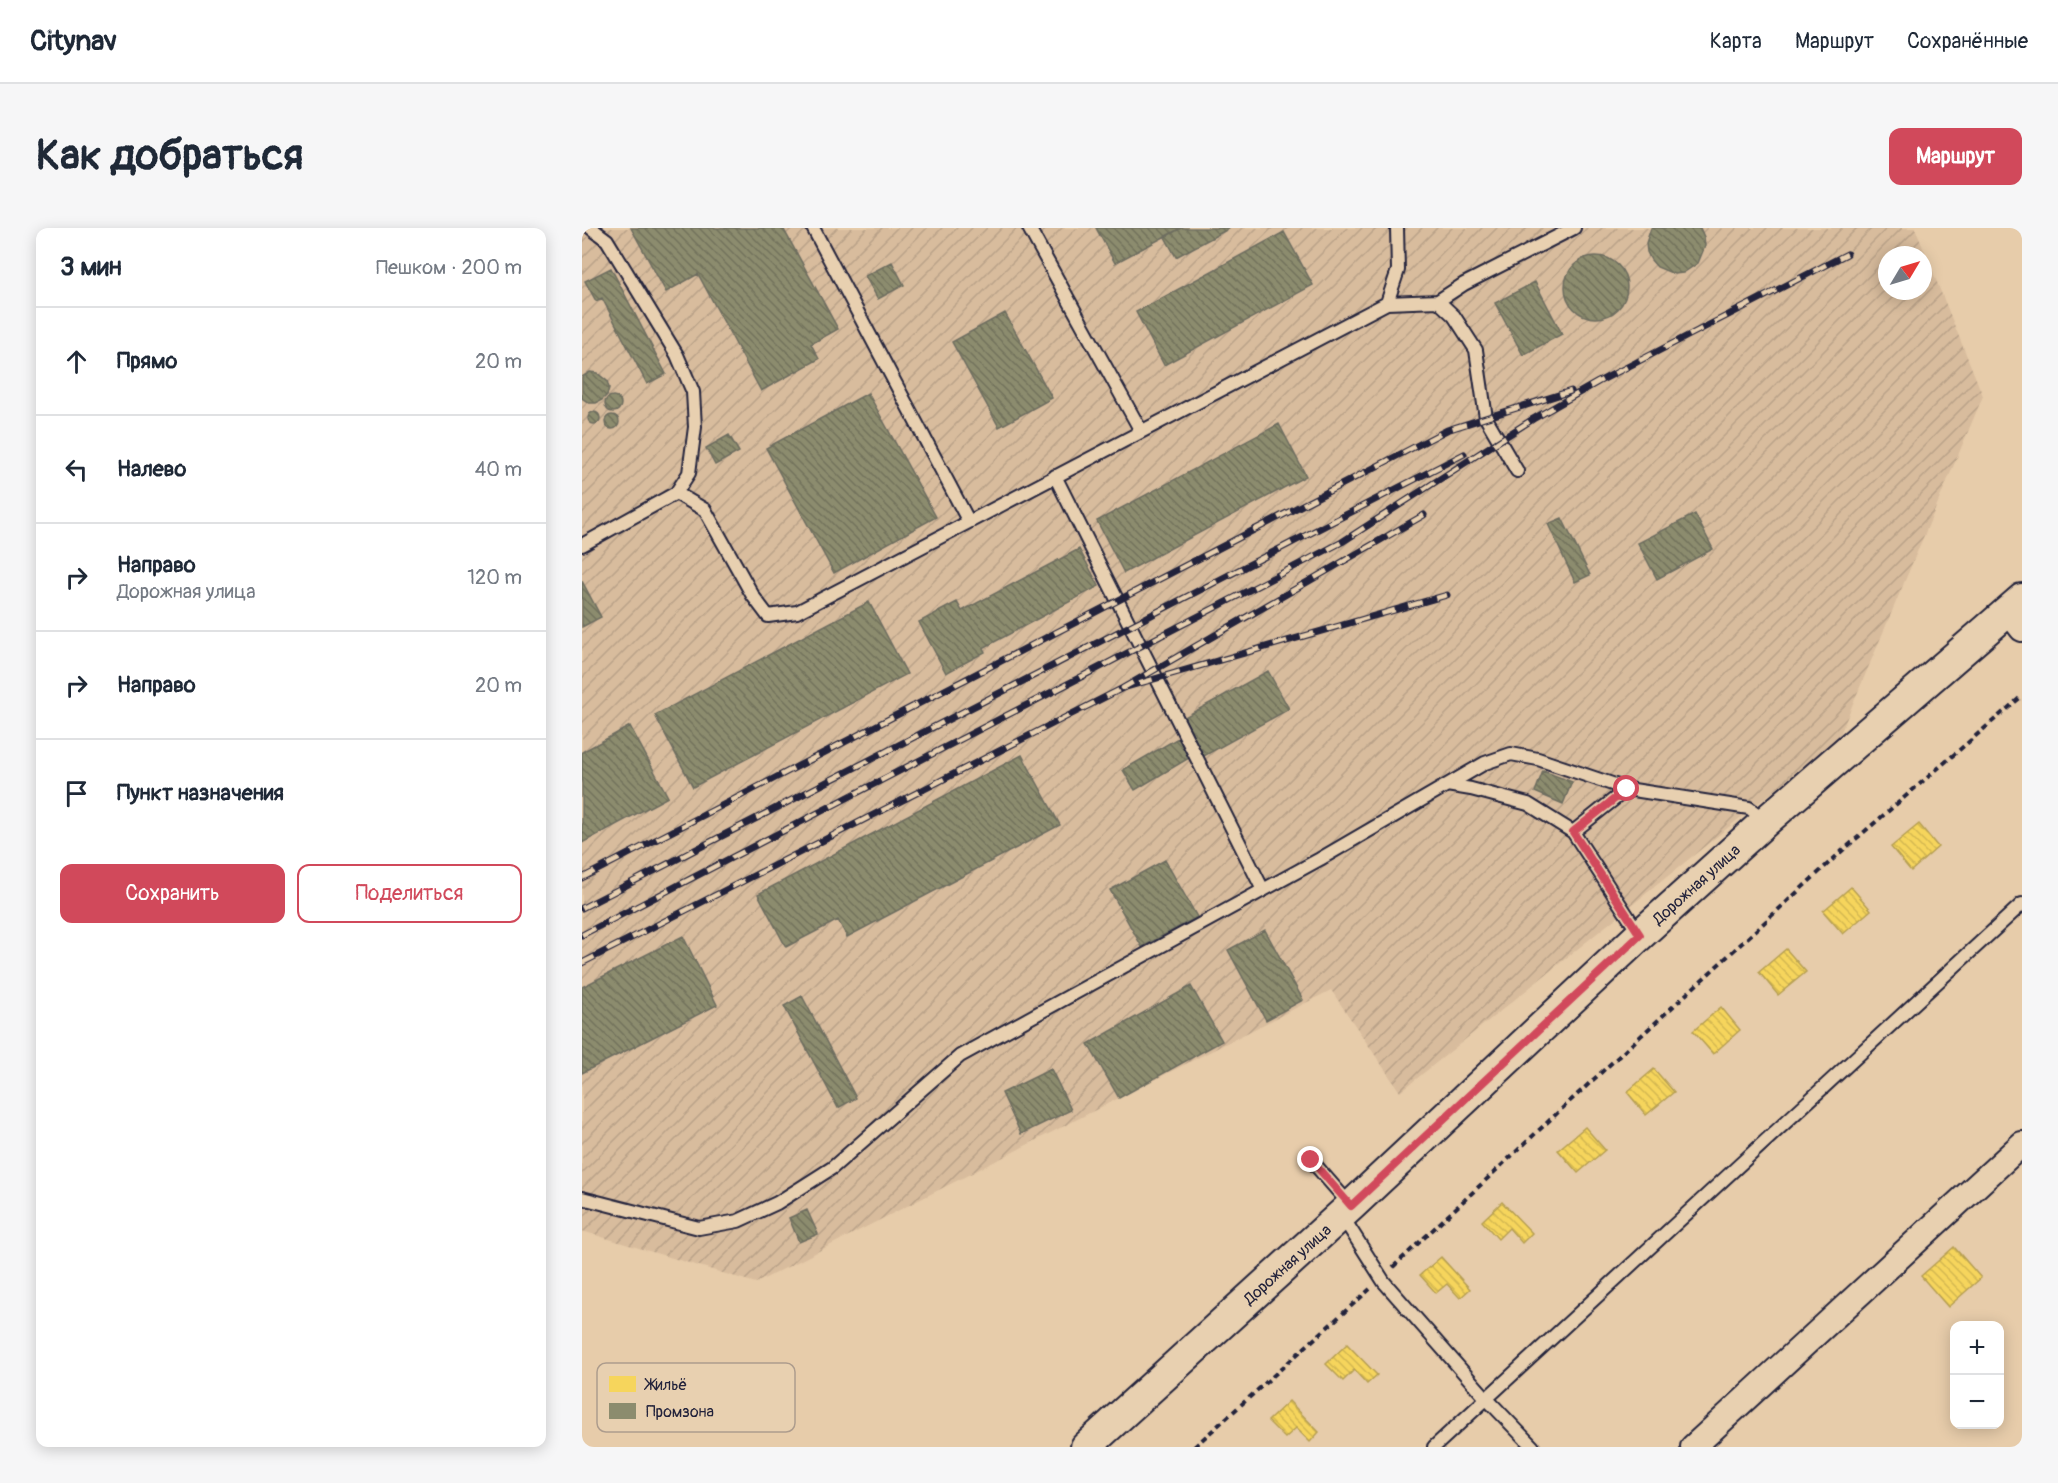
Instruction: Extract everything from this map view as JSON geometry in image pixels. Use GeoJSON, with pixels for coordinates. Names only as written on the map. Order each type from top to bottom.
{"type":"FeatureCollection","features":[{"type":"Feature","properties":{"kind":"street","name":"Дорожная улица"},"geometry":{"type":"LineString","coordinates":[[1086,1447],[1766,821],[2018,613]]}},
{"type":"Feature","properties":{"kind":"street"},"geometry":{"type":"LineString","coordinates":[[1693,1447],[2022,1144]]}},
{"type":"Feature","properties":{"kind":"lane"},"geometry":{"type":"LineString","coordinates":[[582,545],[676,493],[689,473],[695,427],[693,392],[677,355],[607,240],[591,228]]}},
{"type":"Feature","properties":{"kind":"lane"},"geometry":{"type":"LineString","coordinates":[[813,228],[969,522]]}},
{"type":"Feature","properties":{"kind":"lane"},"geometry":{"type":"LineString","coordinates":[[1029,228],[1141,431]]}},
{"type":"Feature","properties":{"kind":"lane"},"geometry":{"type":"LineString","coordinates":[[1387,303],[1398,270],[1397,228]]}},
{"type":"Feature","properties":{"kind":"lane"},"geometry":{"type":"LineString","coordinates":[[676,493],[705,510],[753,596],[768,615],[797,612],[1387,303],[1438,302],[1464,284],[1574,228]]}},
{"type":"Feature","properties":{"kind":"lane"},"geometry":{"type":"LineString","coordinates":[[1438,302],[1454,316],[1476,350],[1486,418],[1517,471]]}},
{"type":"Feature","properties":{"kind":"lane"},"geometry":{"type":"LineString","coordinates":[[1055,476],[1263,890]]}},
{"type":"Feature","properties":{"kind":"lane"},"geometry":{"type":"LineString","coordinates":[[582,1198],[699,1228],[738,1221],[777,1203],[832,1168],[960,1056],[1263,890],[1485,763],[1511,754],[1538,759],[1627,789],[1749,808],[1766,821]]}},
{"type":"Feature","properties":{"kind":"lane"},"geometry":{"type":"LineString","coordinates":[[1446,785],[1528,804],[1573,832],[1640,935]]}},
{"type":"Feature","properties":{"kind":"lane"},"geometry":{"type":"LineString","coordinates":[[1573,832],[1627,789]]}},
{"type":"Feature","properties":{"kind":"lane"},"geometry":{"type":"LineString","coordinates":[[1434,1447],[2022,904]]}},
{"type":"Feature","properties":{"kind":"lane"},"geometry":{"type":"LineString","coordinates":[[1311,1160],[1346,1210],[1381,1278],[1486,1398],[1533,1447]]}},
{"type":"Feature","properties":{"kind":"path"},"geometry":{"type":"LineString","coordinates":[[1194,1447],[1381,1278],[1842,850],[2022,696]]}},
{"type":"Feature","properties":{"kind":"shaded area"},"geometry":{"type":"Polygon","coordinates":[[[582,228],[1915,228],[1922,246],[1878,246],[1878,300],[1932,300],[1932,270],[1983,396],[1838,739],[1400,1092],[1331,990],[756,1283],[582,1231],[582,228]]]}},
{"type":"Feature","properties":{"kind":"building: Жильё"},"geometry":{"type":"Polygon","coordinates":[[[1919,824],[1938,847],[1911,871],[1891,847],[1919,824]]]}},
{"type":"Feature","properties":{"kind":"building: Жильё"},"geometry":{"type":"Polygon","coordinates":[[[1851,887],[1871,910],[1843,934],[1823,911],[1851,887]]]}},
{"type":"Feature","properties":{"kind":"building: Жильё"},"geometry":{"type":"Polygon","coordinates":[[[1786,949],[1806,972],[1778,995],[1759,972],[1786,949]]]}},
{"type":"Feature","properties":{"kind":"building: Жильё"},"geometry":{"type":"Polygon","coordinates":[[[1721,1007],[1740,1030],[1713,1054],[1693,1031],[1721,1007]]]}},
{"type":"Feature","properties":{"kind":"building: Жильё"},"geometry":{"type":"Polygon","coordinates":[[[1654,1069],[1674,1092],[1646,1115],[1627,1092],[1654,1069]]]}},
{"type":"Feature","properties":{"kind":"building: Жильё"},"geometry":{"type":"Polygon","coordinates":[[[1585,1127],[1605,1150],[1578,1173],[1558,1150],[1585,1127]]]}},
{"type":"Feature","properties":{"kind":"building: Жильё"},"geometry":{"type":"Polygon","coordinates":[[[1502,1202],[1532,1233],[1522,1243],[1509,1228],[1498,1239],[1482,1221],[1502,1202]]]}},
{"type":"Feature","properties":{"kind":"building: Жильё"},"geometry":{"type":"Polygon","coordinates":[[[1954,1247],[1981,1278],[1948,1307],[1921,1276],[1954,1247]]]}},
{"type":"Feature","properties":{"kind":"building: Жильё"},"geometry":{"type":"Polygon","coordinates":[[[1441,1257],[1470,1289],[1460,1298],[1447,1284],[1436,1293],[1420,1275],[1441,1257]]]}},
{"type":"Feature","properties":{"kind":"building: Жильё"},"geometry":{"type":"Polygon","coordinates":[[[1347,1344],[1377,1375],[1367,1384],[1354,1370],[1343,1381],[1326,1364],[1347,1344]]]}},
{"type":"Feature","properties":{"kind":"building: Жильё"},"geometry":{"type":"Polygon","coordinates":[[[1289,1401],[1319,1432],[1310,1442],[1296,1428],[1285,1438],[1268,1421],[1289,1401]]]}},
{"type":"Feature","properties":{"kind":"building: Промзона"},"geometry":{"type":"Polygon","coordinates":[[[631,228],[783,228],[838,329],[811,344],[819,359],[761,391],[698,274],[666,292],[631,228]]]}},
{"type":"Feature","properties":{"kind":"building: Промзона"},"geometry":{"type":"Polygon","coordinates":[[[1096,228],[1181,228],[1115,263],[1096,228]]]}},
{"type":"Feature","properties":{"kind":"building: Промзона"},"geometry":{"type":"Polygon","coordinates":[[[1181,228],[1230,228],[1176,257],[1165,237],[1181,228]]]}},
{"type":"Feature","properties":{"kind":"building: Промзона"},"geometry":{"type":"Polygon","coordinates":[[[1651,228],[1700,228],[1705,246],[1698,263],[1683,273],[1674,274],[1657,267],[1647,252],[1646,243],[1651,228]]]}},
{"type":"Feature","properties":{"kind":"building: Промзона"},"geometry":{"type":"Polygon","coordinates":[[[1284,232],[1313,285],[1164,365],[1136,312],[1284,232]]]}},
{"type":"Feature","properties":{"kind":"building: Промзона"},"geometry":{"type":"Polygon","coordinates":[[[1596,256],[1608,258],[1618,265],[1625,275],[1627,287],[1625,299],[1618,309],[1608,316],[1596,318],[1584,316],[1574,309],[1567,299],[1565,287],[1567,275],[1574,265],[1584,258],[1596,256]]]}},
{"type":"Feature","properties":{"kind":"building: Промзона"},"geometry":{"type":"Polygon","coordinates":[[[892,262],[904,285],[878,299],[865,276],[892,262]]]}},
{"type":"Feature","properties":{"kind":"building: Промзона"},"geometry":{"type":"Polygon","coordinates":[[[611,268],[666,374],[647,384],[602,298],[596,301],[585,281],[611,268]]]}},
{"type":"Feature","properties":{"kind":"building: Промзона"},"geometry":{"type":"Polygon","coordinates":[[[1535,282],[1562,334],[1523,355],[1495,303],[1535,282]]]}},
{"type":"Feature","properties":{"kind":"building: Промзона"},"geometry":{"type":"Polygon","coordinates":[[[1005,313],[1052,398],[999,427],[952,342],[1005,313]]]}},
{"type":"Feature","properties":{"kind":"building: Промзона"},"geometry":{"type":"Polygon","coordinates":[[[590,372],[597,373],[607,381],[609,388],[607,395],[596,403],[589,403],[582,398],[582,377],[590,372]]]}},
{"type":"Feature","properties":{"kind":"building: Промзона"},"geometry":{"type":"Polygon","coordinates":[[[868,393],[936,517],[834,573],[766,448],[868,393]]]}},
{"type":"Feature","properties":{"kind":"building: Промзона"},"geometry":{"type":"Polygon","coordinates":[[[613,396],[621,404],[613,412],[605,404],[613,396]]]}},
{"type":"Feature","properties":{"kind":"building: Промзона"},"geometry":{"type":"Polygon","coordinates":[[[596,412],[599,413],[599,423],[592,424],[589,423],[588,416],[589,413],[596,412]]]}},
{"type":"Feature","properties":{"kind":"building: Промзона"},"geometry":{"type":"Polygon","coordinates":[[[612,415],[617,417],[619,422],[617,427],[612,429],[607,427],[605,422],[607,417],[612,415]]]}},
{"type":"Feature","properties":{"kind":"building: Промзона"},"geometry":{"type":"Polygon","coordinates":[[[1279,424],[1306,476],[1124,573],[1097,521],[1279,424]]]}},
{"type":"Feature","properties":{"kind":"building: Промзона"},"geometry":{"type":"Polygon","coordinates":[[[729,435],[739,452],[715,465],[706,448],[729,435]]]}},
{"type":"Feature","properties":{"kind":"building: Промзона"},"geometry":{"type":"Polygon","coordinates":[[[1695,514],[1713,549],[1657,579],[1638,543],[1695,514]]]}},
{"type":"Feature","properties":{"kind":"building: Промзона"},"geometry":{"type":"Polygon","coordinates":[[[1562,518],[1590,575],[1575,582],[1548,524],[1562,518]]]}},
{"type":"Feature","properties":{"kind":"building: Промзона"},"geometry":{"type":"Polygon","coordinates":[[[1079,549],[1099,586],[983,648],[985,652],[946,673],[919,622],[957,602],[962,611],[1079,549]]]}},
{"type":"Feature","properties":{"kind":"building: Промзона"},"geometry":{"type":"Polygon","coordinates":[[[582,581],[601,617],[582,627],[582,581]]]}},
{"type":"Feature","properties":{"kind":"building: Промзона"},"geometry":{"type":"Polygon","coordinates":[[[869,602],[907,674],[693,787],[655,715],[869,602]]]}},
{"type":"Feature","properties":{"kind":"building: Промзона"},"geometry":{"type":"Polygon","coordinates":[[[1268,671],[1289,709],[1202,757],[1181,719],[1268,671]]]}},
{"type":"Feature","properties":{"kind":"building: Промзона"},"geometry":{"type":"Polygon","coordinates":[[[630,726],[668,797],[582,843],[582,752],[630,726]]]}},
{"type":"Feature","properties":{"kind":"building: Промзона"},"geometry":{"type":"Polygon","coordinates":[[[1178,738],[1189,758],[1135,790],[1123,770],[1178,738]]]}},
{"type":"Feature","properties":{"kind":"building: Промзона"},"geometry":{"type":"Polygon","coordinates":[[[1022,755],[1060,825],[847,937],[838,920],[786,947],[758,894],[1022,755]]]}},
{"type":"Feature","properties":{"kind":"building: Промзона"},"geometry":{"type":"Polygon","coordinates":[[[1543,771],[1572,782],[1563,804],[1535,792],[1543,771]]]}},
{"type":"Feature","properties":{"kind":"building: Промзона"},"geometry":{"type":"Polygon","coordinates":[[[1165,860],[1197,917],[1142,947],[1110,890],[1165,860]]]}},
{"type":"Feature","properties":{"kind":"building: Промзона"},"geometry":{"type":"Polygon","coordinates":[[[1265,930],[1303,1000],[1266,1020],[1228,950],[1265,930]]]}},
{"type":"Feature","properties":{"kind":"building: Промзона"},"geometry":{"type":"Polygon","coordinates":[[[683,936],[717,1005],[582,1073],[582,987],[683,936]]]}},
{"type":"Feature","properties":{"kind":"building: Промзона"},"geometry":{"type":"Polygon","coordinates":[[[1191,986],[1222,1041],[1119,1098],[1088,1044],[1191,986]]]}},
{"type":"Feature","properties":{"kind":"building: Промзона"},"geometry":{"type":"Polygon","coordinates":[[[802,996],[856,1098],[838,1108],[784,1006],[802,996]]]}},
{"type":"Feature","properties":{"kind":"building: Промзона"},"geometry":{"type":"Polygon","coordinates":[[[1051,1069],[1071,1110],[1021,1134],[1002,1093],[1051,1069]]]}},
{"type":"Feature","properties":{"kind":"building: Промзона"},"geometry":{"type":"Polygon","coordinates":[[[807,1210],[818,1234],[799,1242],[789,1218],[807,1210]]]}},
{"type":"Feature","properties":{"kind":"railway"},"geometry":{"type":"LineString","coordinates":[[582,935],[1342,542],[1533,419],[1598,382],[1847,254]]}},
{"type":"Feature","properties":{"kind":"railway"},"geometry":{"type":"LineString","coordinates":[[582,878],[1447,430],[1571,391]]}},
{"type":"Feature","properties":{"kind":"railway"},"geometry":{"type":"LineString","coordinates":[[582,908],[1464,454]]}},
{"type":"Feature","properties":{"kind":"railway"},"geometry":{"type":"LineString","coordinates":[[1424,515],[1123,688],[1447,595]]}},
{"type":"Feature","properties":{"kind":"railway"},"geometry":{"type":"LineString","coordinates":[[582,963],[1123,688]]}},
{"type":"Feature","properties":{"kind":"route"},"geometry":{"type":"LineString","coordinates":[[1311,1160],[1351,1206],[1640,935],[1573,832],[1627,789]]}}]}
